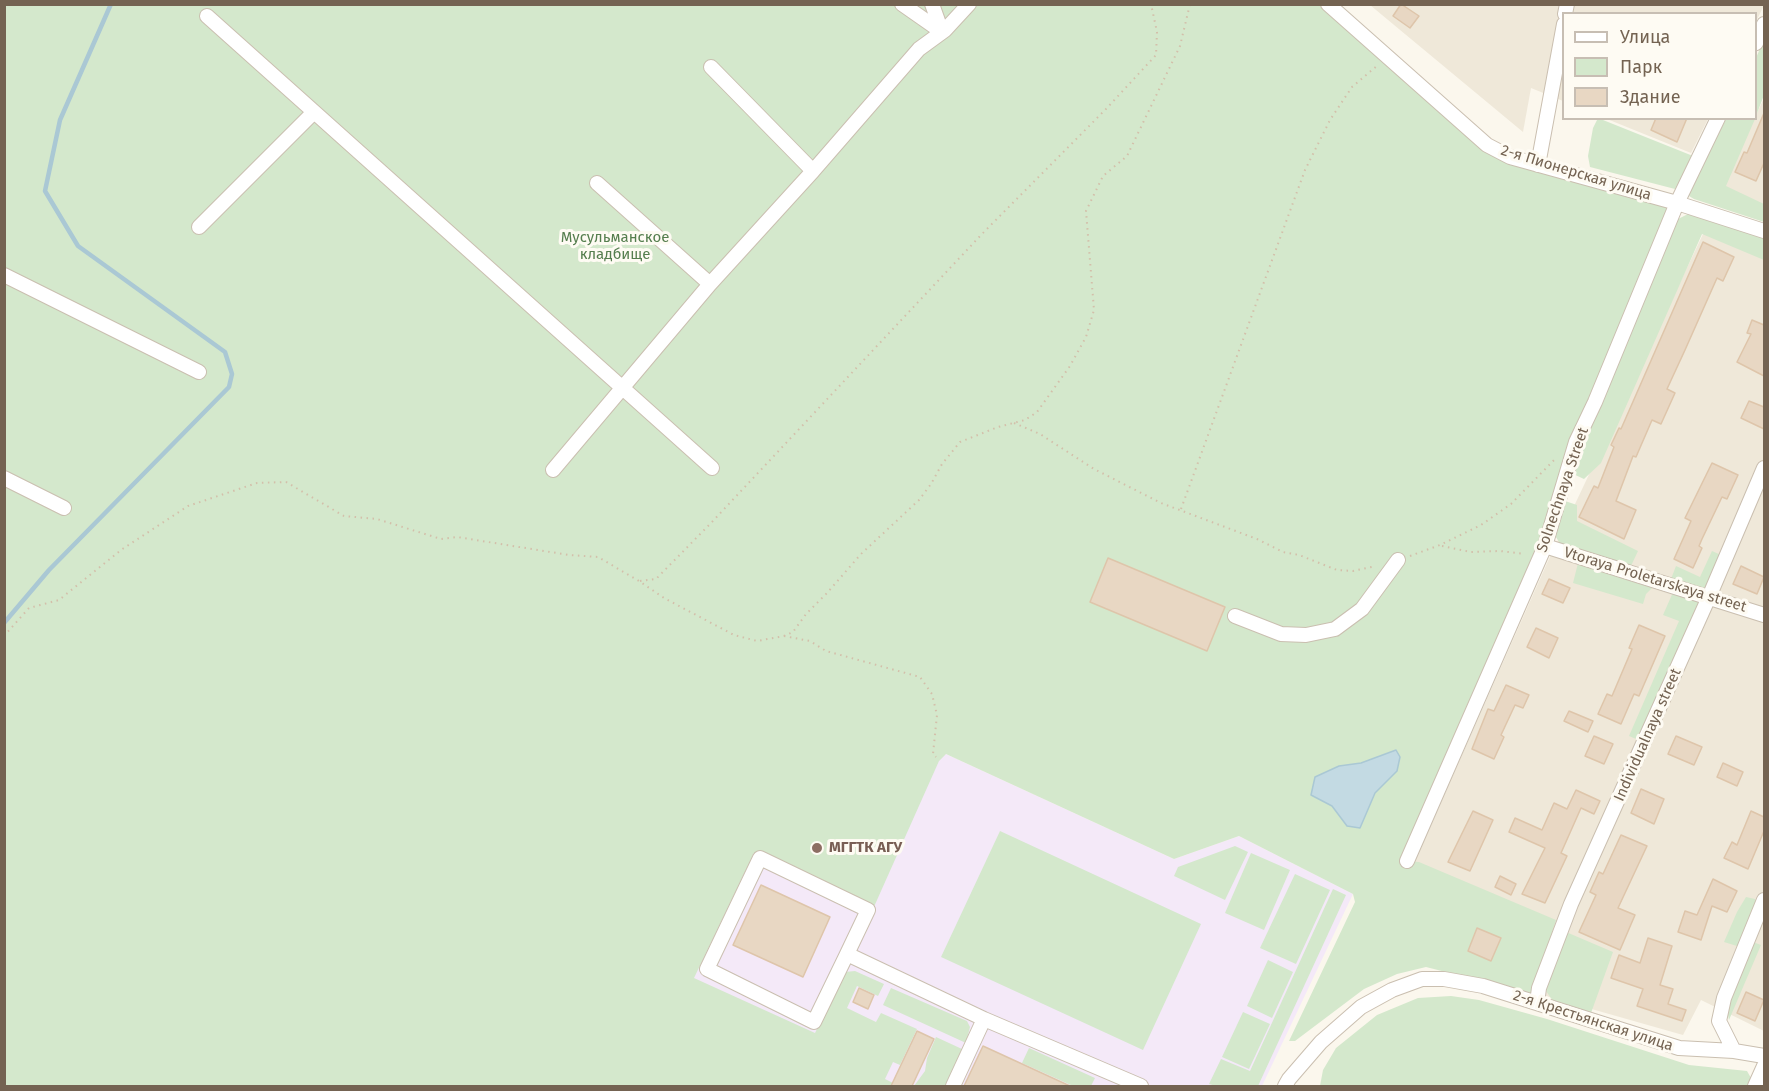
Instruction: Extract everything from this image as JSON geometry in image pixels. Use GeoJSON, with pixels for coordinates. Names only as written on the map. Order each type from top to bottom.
{"type":"FeatureCollection","features":[{"type":"Feature","properties":{"kind":"street"},"geometry":{"type":"LineString","coordinates":[[902,4],[942,32]]}},
{"type":"Feature","properties":{"kind":"street"},"geometry":{"type":"LineString","coordinates":[[932,4],[942,32]]}},
{"type":"Feature","properties":{"kind":"street"},"geometry":{"type":"LineString","coordinates":[[553,470],[710,284],[919,50],[942,32],[969,4]]}},
{"type":"Feature","properties":{"kind":"street","name":"2-я Пионерская улица"},"geometry":{"type":"LineString","coordinates":[[1328,4],[1487,145],[1510,157],[1677,203],[1764,231]]}},
{"type":"Feature","properties":{"kind":"street"},"geometry":{"type":"LineString","coordinates":[[207,16],[712,468]]}},
{"type":"Feature","properties":{"kind":"street"},"geometry":{"type":"LineString","coordinates":[[1757,39],[1764,24]]}},
{"type":"Feature","properties":{"kind":"street"},"geometry":{"type":"LineString","coordinates":[[1538,165],[1562,30]]}},
{"type":"Feature","properties":{"kind":"street"},"geometry":{"type":"LineString","coordinates":[[711,67],[813,171]]}},
{"type":"Feature","properties":{"kind":"street"},"geometry":{"type":"LineString","coordinates":[[199,227],[314,112]]}},
{"type":"Feature","properties":{"kind":"street","name":"Solnechnaya Street"},"geometry":{"type":"LineString","coordinates":[[1407,861],[1545,546],[1576,442],[1595,402],[1677,203],[1717,120]]}},
{"type":"Feature","properties":{"kind":"street"},"geometry":{"type":"LineString","coordinates":[[597,183],[710,284]]}},
{"type":"Feature","properties":{"kind":"street"},"geometry":{"type":"LineString","coordinates":[[4,275],[199,372]]}},
{"type":"Feature","properties":{"kind":"street","name":"Individualnaya street"},"geometry":{"type":"LineString","coordinates":[[1537,1003],[1539,988],[1571,904],[1709,597],[1764,468]]}},
{"type":"Feature","properties":{"kind":"street"},"geometry":{"type":"LineString","coordinates":[[4,478],[64,508]]}},
{"type":"Feature","properties":{"kind":"street","name":"Vtoraya Proletarskaya street"},"geometry":{"type":"LineString","coordinates":[[1545,546],[1764,615]]}},
{"type":"Feature","properties":{"kind":"street"},"geometry":{"type":"LineString","coordinates":[[1235,616],[1281,634],[1306,635],[1335,629],[1362,609],[1398,560]]}},
{"type":"Feature","properties":{"kind":"street"},"geometry":{"type":"LineString","coordinates":[[760,858],[868,910],[847,954],[814,1022],[707,969],[760,858]]}},
{"type":"Feature","properties":{"kind":"street"},"geometry":{"type":"LineString","coordinates":[[1734,1051],[1719,1021],[1728,987],[1764,900]]}},
{"type":"Feature","properties":{"kind":"street"},"geometry":{"type":"LineString","coordinates":[[847,954],[984,1019],[1141,1086]]}},
{"type":"Feature","properties":{"kind":"street","name":"2-я Крестьянская улица"},"geometry":{"type":"LineString","coordinates":[[1285,1086],[1321,1042],[1361,1007],[1392,990],[1422,979],[1444,979],[1483,986],[1678,1048],[1734,1051],[1764,1056]]}},
{"type":"Feature","properties":{"kind":"street"},"geometry":{"type":"LineString","coordinates":[[952,1086],[984,1019]]}},
{"type":"Feature","properties":{"kind":"street"},"geometry":{"type":"LineString","coordinates":[[1755,1086],[1764,1066]]}},
{"type":"Feature","properties":{"kind":"path"},"geometry":{"type":"LineString","coordinates":[[639,581],[656,579],[957,260],[1156,55],[1157,32],[1151,4]]}},
{"type":"Feature","properties":{"kind":"path"},"geometry":{"type":"LineString","coordinates":[[4,636],[29,609],[59,600],[121,550],[188,506],[258,483],[286,482],[344,516],[377,519],[441,539],[457,537],[569,555],[598,557],[664,598],[734,635],[757,641],[793,632],[806,614],[861,554],[919,500],[932,484],[942,464],[960,442],[998,427],[1025,420],[1036,412],[1070,366],[1086,337],[1094,310],[1086,211],[1103,176],[1127,156],[1180,46],[1190,4]]}},
{"type":"Feature","properties":{"kind":"path"},"geometry":{"type":"LineString","coordinates":[[1181,509],[1305,170],[1330,120],[1352,87],[1388,58]]}},
{"type":"Feature","properties":{"kind":"path"},"geometry":{"type":"LineString","coordinates":[[1014,423],[1040,434],[1094,469],[1161,503],[1257,539],[1283,552],[1299,555],[1338,570],[1353,571],[1398,560],[1440,546],[1481,525],[1511,504],[1559,454],[1576,442]]}},
{"type":"Feature","properties":{"kind":"path"},"geometry":{"type":"LineString","coordinates":[[1440,546],[1472,552],[1500,551],[1528,554],[1539,559]]}},
{"type":"Feature","properties":{"kind":"path"},"geometry":{"type":"LineString","coordinates":[[784,636],[810,641],[826,651],[920,678],[932,694],[937,715],[933,745],[933,754],[936,757]]}},
{"type":"Feature","properties":{"kind":"shaded area"},"geometry":{"type":"Polygon","coordinates":[[[1370,5],[1764,5],[1757,20],[1757,12],[1562,12],[1562,101],[1531,88],[1523,132],[1370,5]]]}},
{"type":"Feature","properties":{"kind":"shaded area"},"geometry":{"type":"Polygon","coordinates":[[[1764,98],[1764,206],[1721,190],[1754,120],[1757,120],[1757,113],[1764,98]]]}},
{"type":"Feature","properties":{"kind":"shaded area"},"geometry":{"type":"Polygon","coordinates":[[[1609,120],[1708,120],[1691,153],[1609,120]]]}},
{"type":"Feature","properties":{"kind":"shaded area"},"geometry":{"type":"Polygon","coordinates":[[[1703,234],[1764,254],[1764,1031],[1701,1000],[1683,1035],[1426,962],[1414,863],[1548,561],[1703,234]]]}},
{"type":"Feature","properties":{"kind":"shaded area","name":"МГГТК АГУ"},"geometry":{"type":"Polygon","coordinates":[[[527,754],[946,754],[1174,859],[1239,836],[1353,894],[1262,1086],[538,1086],[527,754]]]}},
{"type":"Feature","properties":{"kind":"green space","name":"Мусульманское кладбище"},"geometry":{"type":"Polygon","coordinates":[[[4,5],[1328,5],[1487,145],[1677,203],[1595,402],[1545,546],[1407,861],[1419,862],[1556,920],[1531,997],[1497,985],[1426,967],[1397,974],[1364,989],[1295,1041],[1289,1041],[1355,902],[1353,894],[1239,836],[1174,859],[946,754],[939,761],[873,909],[754,853],[694,978],[815,1033],[845,972],[855,971],[884,984],[878,996],[857,986],[847,1008],[876,1022],[881,1013],[917,1029],[900,1065],[893,1062],[885,1079],[893,1083],[891,1086],[5,1086],[4,5]],[[1397,750],[1361,763],[1339,766],[1332,806],[1347,826],[1360,828],[1375,793],[1397,771],[1397,750]]]}},
{"type":"Feature","properties":{"kind":"green space"},"geometry":{"type":"Polygon","coordinates":[[[1764,39],[1764,95],[1757,113],[1757,56],[1764,39]]]}},
{"type":"Feature","properties":{"kind":"green space"},"geometry":{"type":"Polygon","coordinates":[[[1597,120],[1603,120],[1693,156],[1675,189],[1590,167],[1588,156],[1593,128],[1597,120]]]}},
{"type":"Feature","properties":{"kind":"green space"},"geometry":{"type":"Polygon","coordinates":[[[1726,120],[1755,120],[1726,186],[1764,204],[1764,222],[1694,199],[1689,196],[1726,120]]]}},
{"type":"Feature","properties":{"kind":"green space"},"geometry":{"type":"Polygon","coordinates":[[[1690,213],[1764,238],[1764,260],[1702,234],[1601,463],[1584,479],[1571,473],[1678,219],[1690,213]]]}},
{"type":"Feature","properties":{"kind":"green space"},"geometry":{"type":"Polygon","coordinates":[[[1565,501],[1577,505],[1577,521],[1638,551],[1630,568],[1561,545],[1554,534],[1565,501]]]}},
{"type":"Feature","properties":{"kind":"green space"},"geometry":{"type":"Polygon","coordinates":[[[1712,551],[1721,555],[1706,590],[1671,579],[1676,566],[1700,577],[1712,551]]]}},
{"type":"Feature","properties":{"kind":"green space"},"geometry":{"type":"Polygon","coordinates":[[[1578,563],[1655,585],[1646,594],[1643,604],[1573,583],[1578,563]]]}},
{"type":"Feature","properties":{"kind":"green space"},"geometry":{"type":"Polygon","coordinates":[[[1674,590],[1700,602],[1641,741],[1629,736],[1679,621],[1663,615],[1674,590]]]}},
{"type":"Feature","properties":{"kind":"green space"},"geometry":{"type":"Polygon","coordinates":[[[1000,831],[1201,924],[1143,1050],[941,957],[1000,831]]]}},
{"type":"Feature","properties":{"kind":"green space"},"geometry":{"type":"Polygon","coordinates":[[[1235,846],[1248,852],[1225,900],[1174,876],[1178,867],[1235,846]]]}},
{"type":"Feature","properties":{"kind":"green space"},"geometry":{"type":"Polygon","coordinates":[[[1251,853],[1290,870],[1264,930],[1225,913],[1251,853]]]}},
{"type":"Feature","properties":{"kind":"green space"},"geometry":{"type":"Polygon","coordinates":[[[1295,874],[1330,890],[1296,964],[1260,948],[1295,874]]]}},
{"type":"Feature","properties":{"kind":"green space"},"geometry":{"type":"Polygon","coordinates":[[[1333,889],[1346,895],[1258,1086],[1209,1084],[1221,1059],[1250,1071],[1333,889]]]}},
{"type":"Feature","properties":{"kind":"green space"},"geometry":{"type":"Polygon","coordinates":[[[1746,897],[1755,899],[1756,903],[1737,946],[1724,942],[1737,912],[1746,897]]]}},
{"type":"Feature","properties":{"kind":"green space"},"geometry":{"type":"Polygon","coordinates":[[[1566,932],[1613,952],[1591,1013],[1553,1001],[1546,991],[1547,981],[1566,932]]]}},
{"type":"Feature","properties":{"kind":"green space"},"geometry":{"type":"Polygon","coordinates":[[[1753,942],[1761,945],[1729,1020],[1726,1005],[1753,942]]]}},
{"type":"Feature","properties":{"kind":"green space"},"geometry":{"type":"Polygon","coordinates":[[[1268,960],[1293,972],[1272,1018],[1247,1006],[1268,960]]]}},
{"type":"Feature","properties":{"kind":"green space"},"geometry":{"type":"Polygon","coordinates":[[[891,988],[967,1021],[970,1027],[966,1043],[883,1005],[891,988]]]}},
{"type":"Feature","properties":{"kind":"green space"},"geometry":{"type":"Polygon","coordinates":[[[1451,996],[1479,1000],[1547,1019],[1689,1065],[1747,1071],[1751,1078],[1747,1086],[1320,1086],[1323,1070],[1336,1048],[1377,1015],[1418,998],[1451,996]]]}},
{"type":"Feature","properties":{"kind":"green space"},"geometry":{"type":"Polygon","coordinates":[[[1243,1012],[1270,1024],[1249,1069],[1222,1057],[1243,1012]]]}},
{"type":"Feature","properties":{"kind":"green space"},"geometry":{"type":"Polygon","coordinates":[[[936,1037],[962,1049],[945,1086],[914,1086],[925,1071],[927,1058],[936,1037]]]}},
{"type":"Feature","properties":{"kind":"green space"},"geometry":{"type":"Polygon","coordinates":[[[1029,1048],[1095,1078],[1091,1086],[1073,1086],[1022,1063],[1029,1048]]]}},
{"type":"Feature","properties":{"kind":"water"},"geometry":{"type":"Polygon","coordinates":[[[1396,750],[1400,757],[1397,771],[1375,793],[1360,828],[1347,826],[1332,806],[1311,795],[1315,777],[1339,766],[1361,763],[1396,750]]]}},
{"type":"Feature","properties":{"kind":"building"},"geometry":{"type":"Polygon","coordinates":[[[1401,4],[1419,16],[1410,28],[1393,16],[1401,4]]]}},
{"type":"Feature","properties":{"kind":"building"},"geometry":{"type":"Polygon","coordinates":[[[1764,113],[1764,163],[1756,181],[1735,172],[1744,152],[1747,153],[1764,113]]]}},
{"type":"Feature","properties":{"kind":"building"},"geometry":{"type":"Polygon","coordinates":[[[1655,120],[1686,120],[1677,142],[1651,130],[1655,120]]]}},
{"type":"Feature","properties":{"kind":"building"},"geometry":{"type":"Polygon","coordinates":[[[1703,242],[1734,257],[1723,281],[1717,278],[1667,389],[1675,393],[1661,424],[1652,420],[1636,457],[1633,456],[1616,501],[1636,510],[1624,539],[1579,517],[1594,486],[1598,488],[1614,447],[1611,445],[1619,428],[1621,429],[1703,242]]]}},
{"type":"Feature","properties":{"kind":"building"},"geometry":{"type":"Polygon","coordinates":[[[1752,320],[1764,325],[1764,376],[1737,362],[1751,334],[1747,333],[1752,320]]]}},
{"type":"Feature","properties":{"kind":"building"},"geometry":{"type":"Polygon","coordinates":[[[1749,401],[1764,407],[1764,429],[1741,418],[1749,401]]]}},
{"type":"Feature","properties":{"kind":"building"},"geometry":{"type":"Polygon","coordinates":[[[1712,463],[1738,475],[1727,499],[1722,497],[1699,546],[1702,548],[1693,568],[1674,559],[1691,521],[1685,518],[1712,463]]]}},
{"type":"Feature","properties":{"kind":"building"},"geometry":{"type":"Polygon","coordinates":[[[1108,558],[1225,607],[1207,651],[1090,602],[1108,558]]]}},
{"type":"Feature","properties":{"kind":"building"},"geometry":{"type":"Polygon","coordinates":[[[1741,566],[1764,577],[1757,594],[1733,584],[1741,566]]]}},
{"type":"Feature","properties":{"kind":"building"},"geometry":{"type":"Polygon","coordinates":[[[1549,579],[1570,588],[1563,603],[1542,594],[1549,579]]]}},
{"type":"Feature","properties":{"kind":"building"},"geometry":{"type":"Polygon","coordinates":[[[1639,625],[1665,636],[1639,696],[1634,694],[1621,724],[1598,714],[1607,694],[1612,696],[1632,649],[1629,648],[1639,625]]]}},
{"type":"Feature","properties":{"kind":"building"},"geometry":{"type":"Polygon","coordinates":[[[1536,628],[1558,638],[1549,658],[1527,647],[1536,628]]]}},
{"type":"Feature","properties":{"kind":"building"},"geometry":{"type":"Polygon","coordinates":[[[1506,685],[1529,695],[1523,708],[1515,705],[1501,735],[1504,737],[1494,759],[1472,749],[1488,709],[1494,711],[1506,685]]]}},
{"type":"Feature","properties":{"kind":"building"},"geometry":{"type":"Polygon","coordinates":[[[1569,711],[1593,721],[1588,732],[1564,721],[1569,711]]]}},
{"type":"Feature","properties":{"kind":"building"},"geometry":{"type":"Polygon","coordinates":[[[1594,736],[1613,744],[1604,764],[1585,756],[1594,736]]]}},
{"type":"Feature","properties":{"kind":"building"},"geometry":{"type":"Polygon","coordinates":[[[1676,736],[1702,747],[1694,765],[1668,754],[1676,736]]]}},
{"type":"Feature","properties":{"kind":"building"},"geometry":{"type":"Polygon","coordinates":[[[1723,763],[1743,772],[1737,786],[1717,777],[1723,763]]]}},
{"type":"Feature","properties":{"kind":"building"},"geometry":{"type":"Polygon","coordinates":[[[1641,789],[1664,799],[1654,824],[1631,813],[1641,789]]]}},
{"type":"Feature","properties":{"kind":"building"},"geometry":{"type":"Polygon","coordinates":[[[1576,790],[1600,801],[1594,814],[1581,808],[1561,853],[1567,856],[1545,903],[1522,894],[1545,848],[1509,832],[1515,818],[1542,830],[1554,803],[1567,809],[1576,790]]]}},
{"type":"Feature","properties":{"kind":"building"},"geometry":{"type":"Polygon","coordinates":[[[1473,811],[1493,820],[1470,871],[1448,862],[1473,811]]]}},
{"type":"Feature","properties":{"kind":"building"},"geometry":{"type":"Polygon","coordinates":[[[1751,811],[1764,817],[1764,831],[1748,869],[1724,858],[1732,842],[1737,845],[1751,811]]]}},
{"type":"Feature","properties":{"kind":"building"},"geometry":{"type":"Polygon","coordinates":[[[1621,835],[1647,846],[1618,908],[1635,915],[1620,950],[1579,932],[1596,895],[1590,892],[1599,872],[1603,874],[1621,835]]]}},
{"type":"Feature","properties":{"kind":"building"},"geometry":{"type":"Polygon","coordinates":[[[1500,876],[1516,884],[1511,895],[1495,887],[1500,876]]]}},
{"type":"Feature","properties":{"kind":"building"},"geometry":{"type":"Polygon","coordinates":[[[1713,879],[1737,891],[1727,912],[1712,906],[1701,940],[1678,932],[1685,911],[1697,915],[1713,879]]]}},
{"type":"Feature","properties":{"kind":"building"},"geometry":{"type":"Polygon","coordinates":[[[761,885],[830,917],[803,977],[733,945],[761,885]]]}},
{"type":"Feature","properties":{"kind":"building"},"geometry":{"type":"Polygon","coordinates":[[[1477,928],[1501,938],[1491,961],[1468,951],[1477,928]]]}},
{"type":"Feature","properties":{"kind":"building"},"geometry":{"type":"Polygon","coordinates":[[[1648,938],[1672,946],[1660,985],[1673,989],[1668,1004],[1686,1010],[1682,1021],[1637,1006],[1643,989],[1611,978],[1619,955],[1640,963],[1648,938]]]}},
{"type":"Feature","properties":{"kind":"building"},"geometry":{"type":"Polygon","coordinates":[[[859,988],[874,995],[868,1009],[853,1002],[859,988]]]}},
{"type":"Feature","properties":{"kind":"building"},"geometry":{"type":"Polygon","coordinates":[[[1746,992],[1764,1000],[1755,1021],[1737,1013],[1746,992]]]}},
{"type":"Feature","properties":{"kind":"building"},"geometry":{"type":"Polygon","coordinates":[[[917,1031],[934,1039],[912,1086],[891,1086],[917,1031]]]}},
{"type":"Feature","properties":{"kind":"building"},"geometry":{"type":"Polygon","coordinates":[[[983,1046],[1070,1086],[964,1086],[983,1046]]]}},
{"type":"Feature","properties":{"kind":"waterway"},"geometry":{"type":"LineString","coordinates":[[4,623],[49,570],[229,387],[232,374],[225,352],[78,246],[45,191],[60,120],[111,4]]}},
{"type":"Feature","properties":{"kind":"place","name":"МГГТК АГУ"},"geometry":{"type":"Point","coordinates":[817,848]}}]}
